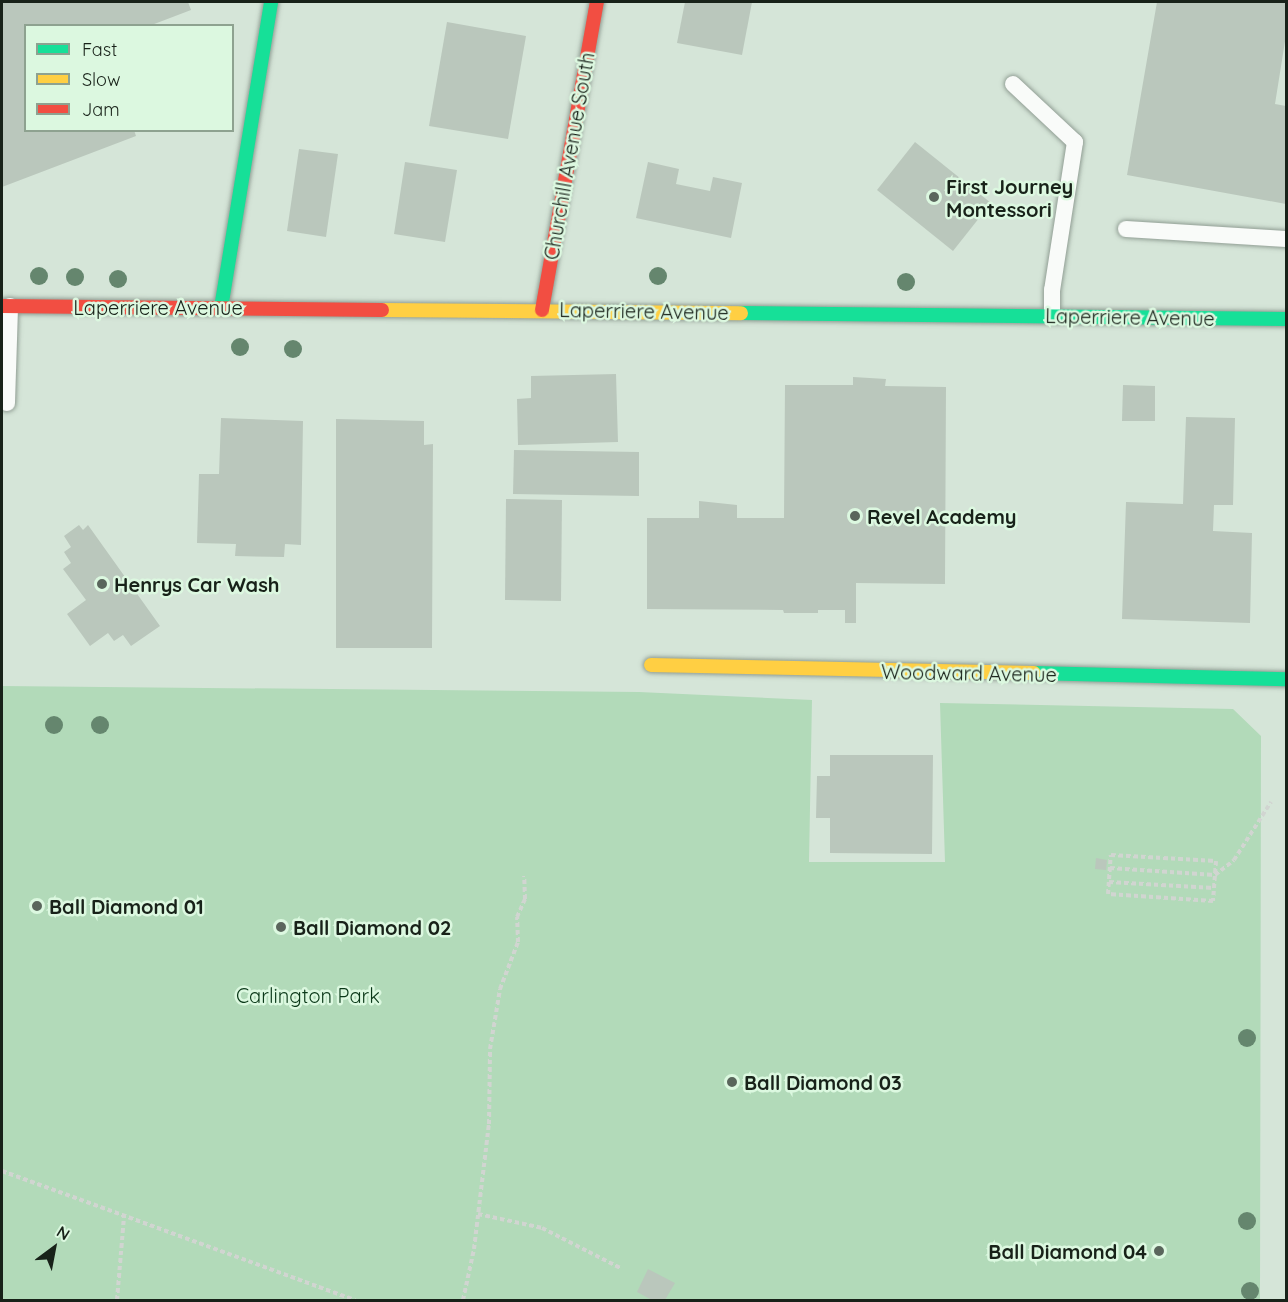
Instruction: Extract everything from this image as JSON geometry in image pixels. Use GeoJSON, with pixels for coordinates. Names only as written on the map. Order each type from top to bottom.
{"type":"FeatureCollection","features":[{"type":"Feature","properties":{"kind":"street"},"geometry":{"type":"LineString","coordinates":[[221,308],[271,2]]}},
{"type":"Feature","properties":{"kind":"street","name":"Churchill Avenue South"},"geometry":{"type":"LineString","coordinates":[[542,310],[597,2]]}},
{"type":"Feature","properties":{"kind":"street","name":"Laperriere Avenue"},"geometry":{"type":"LineString","coordinates":[[6,306],[1287,319]]}},
{"type":"Feature","properties":{"kind":"street","name":"Woodward Avenue"},"geometry":{"type":"LineString","coordinates":[[651,665],[1287,679]]}},
{"type":"Feature","properties":{"kind":"lane"},"geometry":{"type":"LineString","coordinates":[[1013,84],[1075,142],[1052,290],[1052,316]]}},
{"type":"Feature","properties":{"kind":"lane"},"geometry":{"type":"LineString","coordinates":[[1125,229],[1287,239]]}},
{"type":"Feature","properties":{"kind":"lane"},"geometry":{"type":"LineString","coordinates":[[6,306],[7,403]]}},
{"type":"Feature","properties":{"kind":"path"},"geometry":{"type":"LineString","coordinates":[[1110,868],[1215,875],[1234,860],[1271,802]]}},
{"type":"Feature","properties":{"kind":"path"},"geometry":{"type":"LineString","coordinates":[[1111,855],[1216,861],[1215,875],[1213,901],[1108,894],[1111,855]]}},
{"type":"Feature","properties":{"kind":"path"},"geometry":{"type":"LineString","coordinates":[[463,1300],[478,1214],[489,1124],[490,1049],[500,989],[518,942],[517,917],[525,899],[524,876]]}},
{"type":"Feature","properties":{"kind":"path"},"geometry":{"type":"LineString","coordinates":[[1109,882],[1214,888]]}},
{"type":"Feature","properties":{"kind":"path"},"geometry":{"type":"LineString","coordinates":[[2,1171],[355,1300]]}},
{"type":"Feature","properties":{"kind":"path"},"geometry":{"type":"LineString","coordinates":[[478,1214],[542,1228],[620,1268]]}},
{"type":"Feature","properties":{"kind":"path"},"geometry":{"type":"LineString","coordinates":[[117,1300],[124,1217]]}},
{"type":"Feature","properties":{"kind":"green space","name":"Carlington Park"},"geometry":{"type":"Polygon","coordinates":[[[2,686],[639,692],[812,700],[809,862],[945,862],[940,703],[1233,709],[1261,736],[1260,1300],[2,1300],[2,686]]]}},
{"type":"Feature","properties":{"kind":"building"},"geometry":{"type":"Polygon","coordinates":[[[2,2],[188,2],[191,10],[154,24],[24,24],[24,132],[135,132],[136,136],[2,187],[2,2]]]}},
{"type":"Feature","properties":{"kind":"building"},"geometry":{"type":"Polygon","coordinates":[[[685,2],[752,2],[742,55],[677,43],[685,2]]]}},
{"type":"Feature","properties":{"kind":"building"},"geometry":{"type":"Polygon","coordinates":[[[1157,2],[1286,2],[1286,35],[1275,104],[1286,106],[1286,204],[1127,175],[1157,2]]]}},
{"type":"Feature","properties":{"kind":"building"},"geometry":{"type":"Polygon","coordinates":[[[447,22],[526,36],[508,139],[429,126],[447,22]]]}},
{"type":"Feature","properties":{"kind":"building","name":"First Journey Montessori"},"geometry":{"type":"Polygon","coordinates":[[[915,142],[991,203],[953,251],[877,190],[915,142]]]}},
{"type":"Feature","properties":{"kind":"building"},"geometry":{"type":"Polygon","coordinates":[[[299,149],[338,154],[326,237],[287,231],[299,149]]]}},
{"type":"Feature","properties":{"kind":"building"},"geometry":{"type":"Polygon","coordinates":[[[405,162],[457,170],[445,242],[394,234],[405,162]]]}},
{"type":"Feature","properties":{"kind":"building"},"geometry":{"type":"Polygon","coordinates":[[[648,162],[679,169],[676,184],[710,191],[713,177],[742,183],[731,238],[636,218],[648,162]]]}},
{"type":"Feature","properties":{"kind":"building"},"geometry":{"type":"Polygon","coordinates":[[[616,374],[618,442],[518,445],[517,399],[531,398],[531,376],[616,374]]]}},
{"type":"Feature","properties":{"kind":"building"},"geometry":{"type":"Polygon","coordinates":[[[853,377],[886,379],[885,386],[946,387],[945,584],[856,583],[856,623],[845,623],[845,610],[784,613],[783,610],[647,609],[647,518],[699,518],[699,501],[737,505],[737,518],[784,518],[785,385],[853,385],[853,377]]]}},
{"type":"Feature","properties":{"kind":"building"},"geometry":{"type":"Polygon","coordinates":[[[1123,385],[1155,386],[1155,421],[1122,421],[1123,385]]]}},
{"type":"Feature","properties":{"kind":"building"},"geometry":{"type":"Polygon","coordinates":[[[1186,417],[1235,418],[1233,505],[1214,505],[1213,531],[1252,533],[1250,623],[1122,619],[1126,502],[1183,504],[1186,417]]]}},
{"type":"Feature","properties":{"kind":"building"},"geometry":{"type":"Polygon","coordinates":[[[221,418],[303,421],[301,545],[285,544],[284,557],[235,556],[236,544],[197,543],[199,474],[219,474],[221,418]]]}},
{"type":"Feature","properties":{"kind":"building"},"geometry":{"type":"Polygon","coordinates":[[[336,419],[424,421],[424,445],[433,444],[432,648],[336,648],[336,419]]]}},
{"type":"Feature","properties":{"kind":"building"},"geometry":{"type":"Polygon","coordinates":[[[514,450],[639,452],[639,496],[513,494],[514,450]]]}},
{"type":"Feature","properties":{"kind":"building"},"geometry":{"type":"Polygon","coordinates":[[[506,499],[562,500],[561,601],[505,600],[506,499]]]}},
{"type":"Feature","properties":{"kind":"building","name":"Henrys Car Wash"},"geometry":{"type":"Polygon","coordinates":[[[79,525],[83,530],[88,525],[160,626],[131,646],[123,635],[114,641],[108,633],[90,646],[67,614],[86,600],[63,569],[71,563],[64,552],[71,547],[64,536],[79,525]]]}},
{"type":"Feature","properties":{"kind":"building"},"geometry":{"type":"Polygon","coordinates":[[[830,755],[933,755],[932,854],[830,853],[830,818],[816,818],[817,776],[830,776],[830,755]]]}},
{"type":"Feature","properties":{"kind":"building"},"geometry":{"type":"Polygon","coordinates":[[[1096,858],[1107,860],[1106,870],[1095,869],[1096,858]]]}},
{"type":"Feature","properties":{"kind":"building"},"geometry":{"type":"Polygon","coordinates":[[[648,1269],[675,1283],[665,1300],[652,1300],[637,1292],[648,1269]]]}},
{"type":"Feature","properties":{"kind":"traffic: fast"},"geometry":{"type":"LineString","coordinates":[[221,308],[271,2]]}},
{"type":"Feature","properties":{"kind":"traffic: fast"},"geometry":{"type":"LineString","coordinates":[[741,313],[1286,319]]}},
{"type":"Feature","properties":{"kind":"traffic: fast"},"geometry":{"type":"LineString","coordinates":[[1034,673],[1286,679]]}},
{"type":"Feature","properties":{"kind":"traffic: slow"},"geometry":{"type":"LineString","coordinates":[[382,310],[741,313]]}},
{"type":"Feature","properties":{"kind":"traffic: slow"},"geometry":{"type":"LineString","coordinates":[[651,665],[1034,673]]}},
{"type":"Feature","properties":{"kind":"traffic: jam"},"geometry":{"type":"LineString","coordinates":[[542,310],[597,2]]}},
{"type":"Feature","properties":{"kind":"traffic: jam"},"geometry":{"type":"LineString","coordinates":[[2,306],[382,310]]}},
{"type":"Feature","properties":{"kind":"place","name":"First Journey Montessori"},"geometry":{"type":"Point","coordinates":[934,197]}},
{"type":"Feature","properties":{"kind":"place","name":"Revel Academy"},"geometry":{"type":"Point","coordinates":[855,516]}},
{"type":"Feature","properties":{"kind":"place","name":"Henrys Car Wash"},"geometry":{"type":"Point","coordinates":[102,584]}},
{"type":"Feature","properties":{"kind":"place","name":"Ball Diamond 01"},"geometry":{"type":"Point","coordinates":[37,906]}},
{"type":"Feature","properties":{"kind":"place","name":"Ball Diamond 02"},"geometry":{"type":"Point","coordinates":[281,927]}},
{"type":"Feature","properties":{"kind":"place","name":"Ball Diamond 03"},"geometry":{"type":"Point","coordinates":[732,1082]}},
{"type":"Feature","properties":{"kind":"place","name":"Ball Diamond 04"},"geometry":{"type":"Point","coordinates":[1159,1251]}}]}
